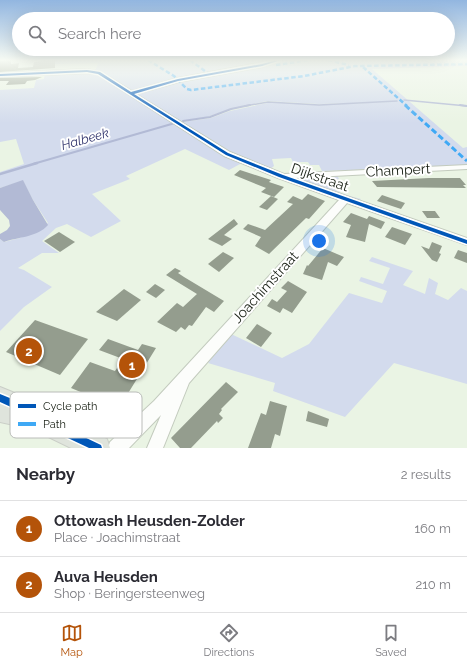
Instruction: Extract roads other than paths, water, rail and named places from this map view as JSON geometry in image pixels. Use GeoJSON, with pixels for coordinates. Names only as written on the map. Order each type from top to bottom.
{"type":"FeatureCollection","features":[{"type":"Feature","properties":{"kind":"main road"},"geometry":{"type":"LineString","coordinates":[[0,398],[10,402]]}},
{"type":"Feature","properties":{"kind":"main road"},"geometry":{"type":"LineString","coordinates":[[0,411],[10,413]]}},
{"type":"Feature","properties":{"kind":"main road"},"geometry":{"type":"LineString","coordinates":[[77,438],[98,448]]}},
{"type":"Feature","properties":{"kind":"street","name":"Dijkstraat"},"geometry":{"type":"LineString","coordinates":[[111,81],[173,118],[227,154],[281,176],[467,242]]}},
{"type":"Feature","properties":{"kind":"street"},"geometry":{"type":"LineString","coordinates":[[132,93],[175,81]]}},
{"type":"Feature","properties":{"kind":"street","name":"Champert"},"geometry":{"type":"LineString","coordinates":[[281,176],[467,166]]}},
{"type":"Feature","properties":{"kind":"street","name":"Joachimstraat"},"geometry":{"type":"LineString","coordinates":[[142,424],[345,199]]}},
{"type":"Feature","properties":{"kind":"street","name":"Joachimstraat"},"geometry":{"type":"LineString","coordinates":[[155,448],[185,376]]}},
{"type":"Feature","properties":{"kind":"street","name":"Joachimstraat"},"geometry":{"type":"LineString","coordinates":[[116,448],[127,438]]}},
{"type":"Feature","properties":{"kind":"waterway","name":"Halbeek"},"geometry":{"type":"LineString","coordinates":[[404,100],[467,106],[460,105]]}},
{"type":"Feature","properties":{"kind":"waterway","name":"Halbeek"},"geometry":{"type":"LineString","coordinates":[[246,106],[268,102],[319,105],[397,101]]}},
{"type":"Feature","properties":{"kind":"waterway","name":"Halbeek"},"geometry":{"type":"LineString","coordinates":[[183,121],[210,117],[231,109],[246,106]]}},
{"type":"Feature","properties":{"kind":"waterway","name":"Halbeek"},"geometry":{"type":"LineString","coordinates":[[33,164],[175,123]]}},
{"type":"Feature","properties":{"kind":"waterway","name":"Halbeek"},"geometry":{"type":"LineString","coordinates":[[0,174],[37,163]]}},
{"type":"Feature","properties":{"kind":"place","name":"Auva Heusden"},"geometry":{"type":"Point","coordinates":[29,351]}},
{"type":"Feature","properties":{"kind":"place","name":"Ottowash Heusden-Zolder"},"geometry":{"type":"Point","coordinates":[132,365]}}]}
